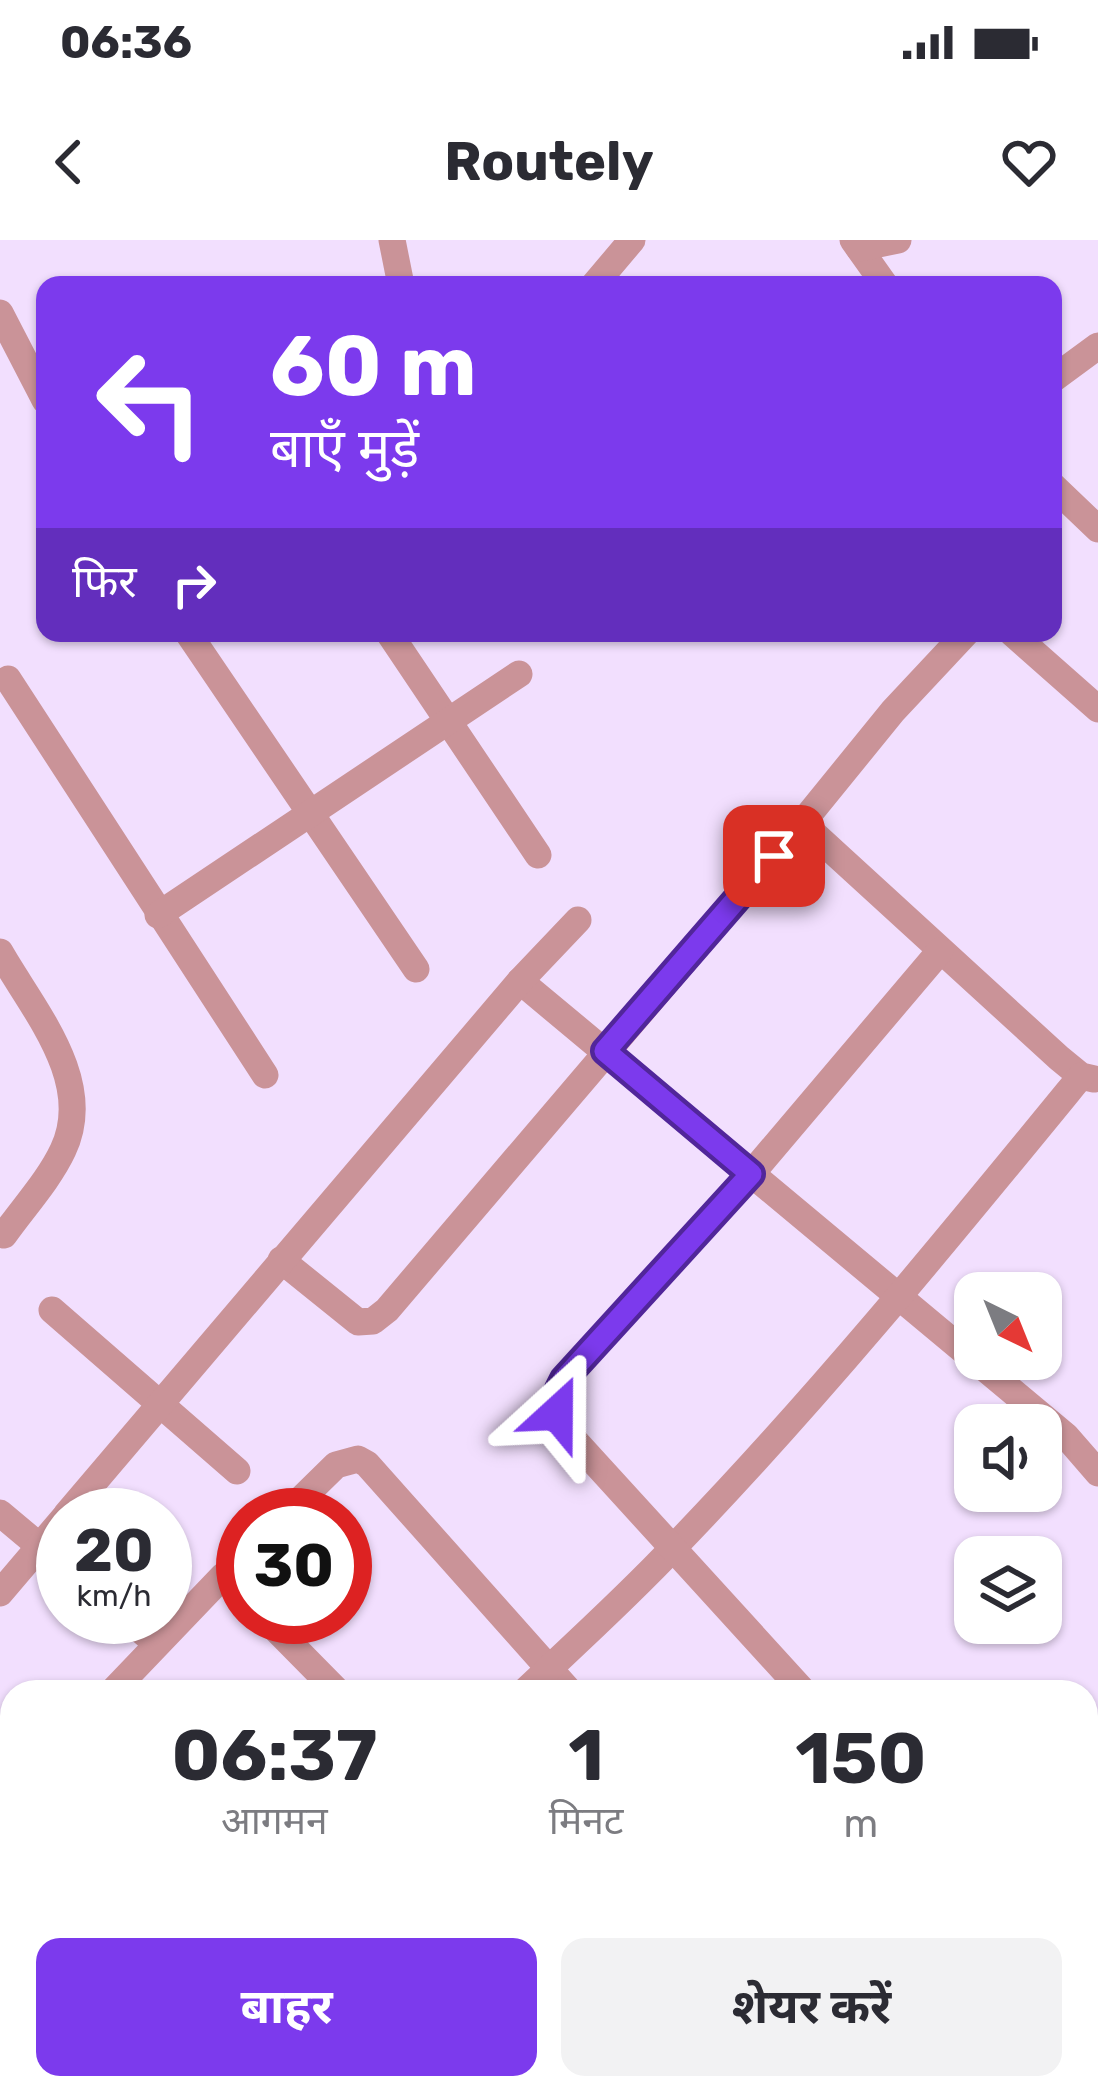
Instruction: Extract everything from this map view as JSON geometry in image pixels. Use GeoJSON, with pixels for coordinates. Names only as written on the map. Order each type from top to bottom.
{"type":"FeatureCollection","features":[{"type":"Feature","properties":{"kind":"street"},"geometry":{"type":"LineString","coordinates":[[392,240],[399,276]]}},
{"type":"Feature","properties":{"kind":"street"},"geometry":{"type":"LineString","coordinates":[[602,276],[632,240]]}},
{"type":"Feature","properties":{"kind":"street"},"geometry":{"type":"LineString","coordinates":[[879,276],[856,244],[898,240]]}},
{"type":"Feature","properties":{"kind":"street"},"geometry":{"type":"LineString","coordinates":[[0,313],[36,383]]}},
{"type":"Feature","properties":{"kind":"street"},"geometry":{"type":"LineString","coordinates":[[1062,372],[1098,346]]}},
{"type":"Feature","properties":{"kind":"street"},"geometry":{"type":"LineString","coordinates":[[1062,495],[1098,530]]}},
{"type":"Feature","properties":{"kind":"street"},"geometry":{"type":"LineString","coordinates":[[194,642],[416,969]]}},
{"type":"Feature","properties":{"kind":"street"},"geometry":{"type":"LineString","coordinates":[[395,642],[538,855]]}},
{"type":"Feature","properties":{"kind":"street"},"geometry":{"type":"LineString","coordinates":[[281,1260],[358,1322],[373,1321],[387,1310],[892,711],[957,642]]}},
{"type":"Feature","properties":{"kind":"street"},"geometry":{"type":"LineString","coordinates":[[1022,642],[1098,709]]}},
{"type":"Feature","properties":{"kind":"street"},"geometry":{"type":"LineString","coordinates":[[158,915],[519,674]]}},
{"type":"Feature","properties":{"kind":"street"},"geometry":{"type":"LineString","coordinates":[[8,680],[265,1076]]}},
{"type":"Feature","properties":{"kind":"street"},"geometry":{"type":"LineString","coordinates":[[537,1680],[673,1549],[1090,1077],[940,951],[802,823]]}},
{"type":"Feature","properties":{"kind":"street"},"geometry":{"type":"LineString","coordinates":[[89,1488],[520,981],[578,920]]}},
{"type":"Feature","properties":{"kind":"street"},"geometry":{"type":"LineString","coordinates":[[793,1680],[566,1431],[557,1413],[556,1395],[564,1379],[751,1174],[940,951]]}},
{"type":"Feature","properties":{"kind":"street"},"geometry":{"type":"LineString","coordinates":[[0,952],[64,1065],[75,1099],[74,1124],[62,1154],[4,1235]]}},
{"type":"Feature","properties":{"kind":"street"},"geometry":{"type":"LineString","coordinates":[[520,981],[1093,1458]]}},
{"type":"Feature","properties":{"kind":"street"},"geometry":{"type":"LineString","coordinates":[[52,1310],[237,1472]]}},
{"type":"Feature","properties":{"kind":"street"},"geometry":{"type":"LineString","coordinates":[[313,1488],[336,1465],[358,1460],[367,1464],[559,1680]]}},
{"type":"Feature","properties":{"kind":"street"},"geometry":{"type":"LineString","coordinates":[[0,1513],[36,1543]]}},
{"type":"Feature","properties":{"kind":"street"},"geometry":{"type":"LineString","coordinates":[[0,1594],[36,1551]]}},
{"type":"Feature","properties":{"kind":"street"},"geometry":{"type":"LineString","coordinates":[[192,1614],[216,1593]]}},
{"type":"Feature","properties":{"kind":"street"},"geometry":{"type":"LineString","coordinates":[[123,1680],[157,1644]]}},
{"type":"Feature","properties":{"kind":"street"},"geometry":{"type":"LineString","coordinates":[[291,1644],[326,1680]]}},
{"type":"Feature","properties":{"kind":"route"},"geometry":{"type":"LineString","coordinates":[[557,1413],[556,1395],[564,1379],[751,1174],[605,1051],[774,856]]}}]}
